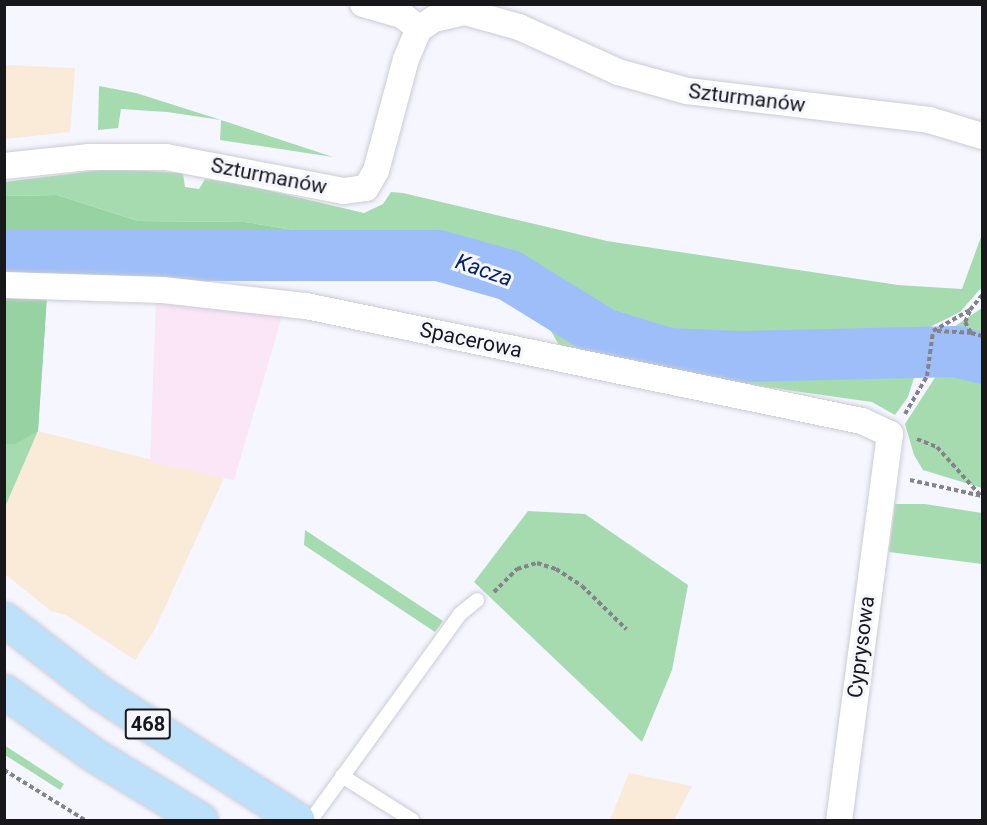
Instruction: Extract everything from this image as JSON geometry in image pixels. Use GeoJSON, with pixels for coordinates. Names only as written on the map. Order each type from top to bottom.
{"type":"FeatureCollection","features":[{"type":"Feature","properties":{"kind":"main road","name":"468"},"geometry":{"type":"LineString","coordinates":[[4,619],[100,693],[298,820]]}},
{"type":"Feature","properties":{"kind":"main road","name":"468"},"geometry":{"type":"LineString","coordinates":[[4,691],[94,755],[201,820]]}},
{"type":"Feature","properties":{"kind":"street"},"geometry":{"type":"LineString","coordinates":[[363,4],[402,15],[419,29]]}},
{"type":"Feature","properties":{"kind":"street","name":"Szturmanów"},"geometry":{"type":"LineString","coordinates":[[4,166],[88,157],[166,157],[344,191],[366,188],[376,171],[406,58],[419,29],[450,10],[486,11],[618,72],[687,91],[929,120],[982,136]]}},
{"type":"Feature","properties":{"kind":"street","name":"Spacerowa"},"geometry":{"type":"LineString","coordinates":[[4,285],[163,290],[306,306],[862,421],[890,434]]}},
{"type":"Feature","properties":{"kind":"street"},"geometry":{"type":"LineString","coordinates":[[885,475],[890,434]]}},
{"type":"Feature","properties":{"kind":"street","name":"Cyprysowa"},"geometry":{"type":"LineString","coordinates":[[839,820],[885,475]]}},
{"type":"Feature","properties":{"kind":"lane"},"geometry":{"type":"LineString","coordinates":[[311,820],[460,614],[477,600]]}},
{"type":"Feature","properties":{"kind":"lane"},"geometry":{"type":"LineString","coordinates":[[342,776],[412,820]]}},
{"type":"Feature","properties":{"kind":"path"},"geometry":{"type":"LineString","coordinates":[[971,333],[965,322],[970,310],[982,295]]}},
{"type":"Feature","properties":{"kind":"path"},"geometry":{"type":"LineString","coordinates":[[933,331],[970,310]]}},
{"type":"Feature","properties":{"kind":"path"},"geometry":{"type":"LineString","coordinates":[[933,331],[927,376],[890,434],[937,447],[982,496]]}},
{"type":"Feature","properties":{"kind":"path"},"geometry":{"type":"LineString","coordinates":[[933,331],[971,333],[982,336]]}},
{"type":"Feature","properties":{"kind":"path"},"geometry":{"type":"LineString","coordinates":[[885,475],[982,496]]}},
{"type":"Feature","properties":{"kind":"path"},"geometry":{"type":"LineString","coordinates":[[477,600],[492,594],[517,569],[537,562],[556,569],[582,586],[626,629]]}},
{"type":"Feature","properties":{"kind":"path"},"geometry":{"type":"LineString","coordinates":[[4,770],[85,820]]}},
{"type":"Feature","properties":{"kind":"shaded area"},"geometry":{"type":"Polygon","coordinates":[[[5,65],[75,68],[70,132],[5,139],[5,65]]]}},
{"type":"Feature","properties":{"kind":"shaded area"},"geometry":{"type":"Polygon","coordinates":[[[156,301],[283,313],[234,480],[150,462],[156,301]]]}},
{"type":"Feature","properties":{"kind":"shaded area"},"geometry":{"type":"Polygon","coordinates":[[[38,431],[224,478],[155,629],[135,660],[66,615],[51,611],[5,574],[5,507],[38,431]]]}},
{"type":"Feature","properties":{"kind":"shaded area"},"geometry":{"type":"Polygon","coordinates":[[[629,773],[692,786],[674,820],[610,820],[629,773]]]}},
{"type":"Feature","properties":{"kind":"green space"},"geometry":{"type":"Polygon","coordinates":[[[99,86],[136,93],[221,120],[167,112],[121,109],[118,128],[98,130],[99,86]]]}},
{"type":"Feature","properties":{"kind":"green space"},"geometry":{"type":"Polygon","coordinates":[[[221,120],[333,157],[220,140],[221,120]]]}},
{"type":"Feature","properties":{"kind":"green space"},"geometry":{"type":"Polygon","coordinates":[[[108,169],[183,173],[185,187],[199,189],[205,179],[241,184],[364,213],[383,204],[391,192],[403,193],[607,241],[898,285],[962,289],[982,234],[982,287],[960,312],[926,329],[923,345],[691,347],[628,333],[558,282],[519,261],[472,248],[376,238],[329,249],[305,232],[245,222],[138,221],[57,195],[5,196],[4,182],[108,169]]]}},
{"type":"Feature","properties":{"kind":"green space"},"geometry":{"type":"Polygon","coordinates":[[[57,195],[138,221],[245,222],[305,232],[329,249],[325,263],[294,271],[181,262],[5,268],[5,196],[57,195]]]}},
{"type":"Feature","properties":{"kind":"green space"},"geometry":{"type":"Polygon","coordinates":[[[5,293],[47,295],[38,431],[5,507],[5,293]]]}},
{"type":"Feature","properties":{"kind":"green space"},"geometry":{"type":"Polygon","coordinates":[[[4,294],[47,295],[38,431],[15,444],[5,444],[4,294]]]}},
{"type":"Feature","properties":{"kind":"green space"},"geometry":{"type":"Polygon","coordinates":[[[529,301],[600,339],[661,358],[731,362],[858,357],[920,359],[908,397],[895,415],[872,402],[745,384],[559,345],[540,312],[529,301]]]}},
{"type":"Feature","properties":{"kind":"green space"},"geometry":{"type":"Polygon","coordinates":[[[982,308],[982,353],[961,341],[942,339],[942,335],[982,308]]]}},
{"type":"Feature","properties":{"kind":"green space"},"geometry":{"type":"Polygon","coordinates":[[[935,361],[982,367],[982,488],[923,470],[914,455],[905,424],[936,376],[935,361]]]}},
{"type":"Feature","properties":{"kind":"green space"},"geometry":{"type":"Polygon","coordinates":[[[895,504],[925,504],[982,513],[982,564],[889,552],[895,504]]]}},
{"type":"Feature","properties":{"kind":"green space"},"geometry":{"type":"Polygon","coordinates":[[[528,511],[585,514],[688,585],[672,670],[642,742],[474,582],[528,511]]]}},
{"type":"Feature","properties":{"kind":"green space"},"geometry":{"type":"Polygon","coordinates":[[[305,530],[443,621],[435,632],[304,545],[305,530]]]}},
{"type":"Feature","properties":{"kind":"green space"},"geometry":{"type":"Polygon","coordinates":[[[4,745],[64,784],[60,790],[5,755],[4,745]]]}},
{"type":"Feature","properties":{"kind":"waterway","name":"Kacza"},"geometry":{"type":"LineString","coordinates":[[4,255],[438,255],[509,275],[603,333],[668,353],[739,356],[956,351],[982,358]]}}]}
